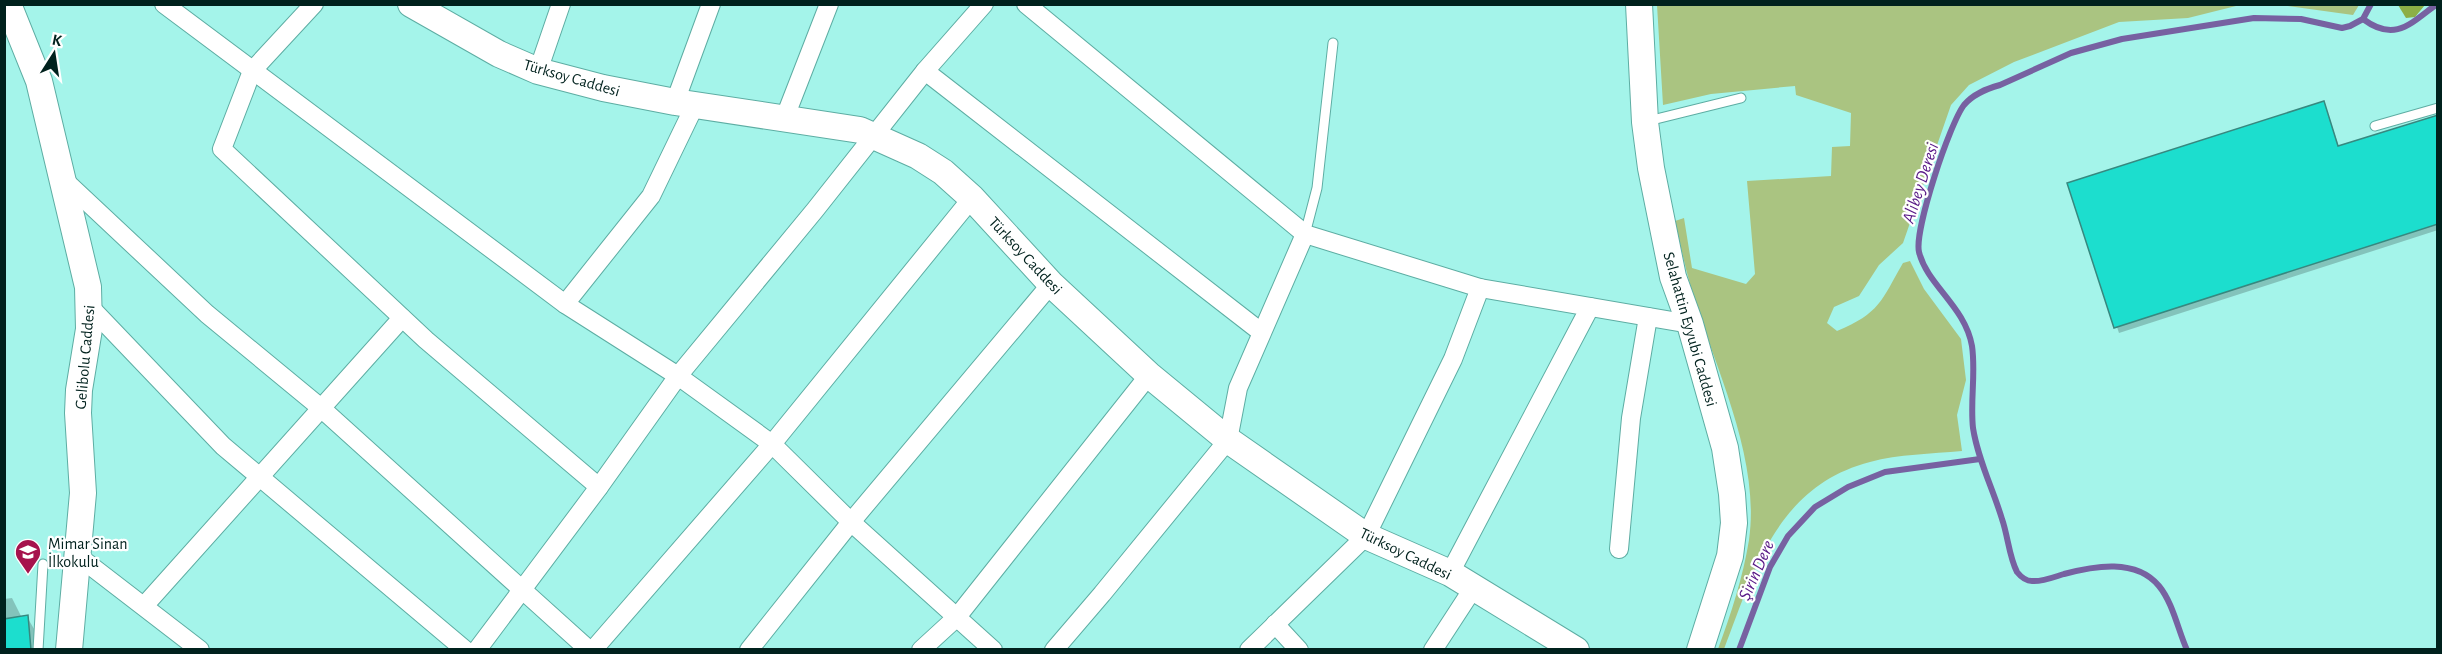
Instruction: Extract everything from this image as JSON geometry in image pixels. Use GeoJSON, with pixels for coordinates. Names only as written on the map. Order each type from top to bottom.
{"type":"FeatureCollection","features":[{"type":"Feature","properties":{"kind":"street","name":"Gelibolu Caddesi"},"geometry":{"type":"LineString","coordinates":[[8,4],[39,81],[88,287],[90,307],[78,413],[83,493],[69,650]]}},
{"type":"Feature","properties":{"kind":"street"},"geometry":{"type":"LineString","coordinates":[[164,4],[565,304],[678,376],[772,444],[851,522],[993,650]]}},
{"type":"Feature","properties":{"kind":"street"},"geometry":{"type":"LineString","coordinates":[[314,4],[252,71],[222,150],[402,318],[599,487]]}},
{"type":"Feature","properties":{"kind":"street","name":"Türksoy Caddesi"},"geometry":{"type":"LineString","coordinates":[[411,4],[499,54],[538,70],[603,88],[685,104],[785,117],[860,130],[918,156],[943,172],[972,198],[1051,284],[1149,375],[1228,440],[1366,536],[1450,573],[1576,650]]}},
{"type":"Feature","properties":{"kind":"street"},"geometry":{"type":"LineString","coordinates":[[538,70],[561,4]]}},
{"type":"Feature","properties":{"kind":"street"},"geometry":{"type":"LineString","coordinates":[[565,304],[651,196],[685,104],[711,4]]}},
{"type":"Feature","properties":{"kind":"street"},"geometry":{"type":"LineString","coordinates":[[785,117],[829,4]]}},
{"type":"Feature","properties":{"kind":"street"},"geometry":{"type":"LineString","coordinates":[[477,650],[599,487],[678,376],[815,210],[925,71],[984,4]]}},
{"type":"Feature","properties":{"kind":"street"},"geometry":{"type":"LineString","coordinates":[[1026,4],[1305,234],[1480,288],[1690,324]]}},
{"type":"Feature","properties":{"kind":"street","name":"Selahattin Eyyubi Caddesi"},"geometry":{"type":"LineString","coordinates":[[1639,4],[1645,122],[1651,168],[1673,277],[1690,324],[1725,448],[1732,494],[1734,523],[1730,556],[1700,650]]}},
{"type":"Feature","properties":{"kind":"street"},"geometry":{"type":"LineString","coordinates":[[925,71],[1261,332]]}},
{"type":"Feature","properties":{"kind":"street"},"geometry":{"type":"LineString","coordinates":[[62,179],[207,314],[321,408],[591,650],[772,444],[972,198]]}},
{"type":"Feature","properties":{"kind":"street"},"geometry":{"type":"LineString","coordinates":[[1054,650],[1228,440],[1238,388],[1305,234]]}},
{"type":"Feature","properties":{"kind":"street"},"geometry":{"type":"LineString","coordinates":[[749,650],[851,522],[1051,284]]}},
{"type":"Feature","properties":{"kind":"street"},"geometry":{"type":"LineString","coordinates":[[1249,650],[1366,536],[1453,359],[1480,288]]}},
{"type":"Feature","properties":{"kind":"street"},"geometry":{"type":"LineString","coordinates":[[90,307],[223,446],[465,650]]}},
{"type":"Feature","properties":{"kind":"street"},"geometry":{"type":"LineString","coordinates":[[1450,573],[1590,307]]}},
{"type":"Feature","properties":{"kind":"street"},"geometry":{"type":"LineString","coordinates":[[1618,549],[1631,418],[1648,317]]}},
{"type":"Feature","properties":{"kind":"street"},"geometry":{"type":"LineString","coordinates":[[144,606],[402,318]]}},
{"type":"Feature","properties":{"kind":"street"},"geometry":{"type":"LineString","coordinates":[[921,650],[957,617],[1149,375]]}},
{"type":"Feature","properties":{"kind":"street"},"geometry":{"type":"LineString","coordinates":[[78,556],[201,650]]}},
{"type":"Feature","properties":{"kind":"street"},"geometry":{"type":"LineString","coordinates":[[1433,650],[1474,587]]}},
{"type":"Feature","properties":{"kind":"street"},"geometry":{"type":"LineString","coordinates":[[1275,624],[1299,650]]}},
{"type":"Feature","properties":{"kind":"lane"},"geometry":{"type":"LineString","coordinates":[[1305,234],[1317,188],[1333,43]]}},
{"type":"Feature","properties":{"kind":"lane"},"geometry":{"type":"LineString","coordinates":[[1645,122],[1741,98]]}},
{"type":"Feature","properties":{"kind":"lane"},"geometry":{"type":"LineString","coordinates":[[2375,126],[2438,108]]}},
{"type":"Feature","properties":{"kind":"lane"},"geometry":{"type":"LineString","coordinates":[[38,650],[43,564]]}},
{"type":"Feature","properties":{"kind":"green space"},"geometry":{"type":"Polygon","coordinates":[[[1657,5],[2240,5],[2188,18],[2119,22],[2014,62],[1969,85],[1951,105],[1903,243],[1879,265],[1859,296],[1834,307],[1827,323],[1837,331],[1871,312],[1884,296],[1903,263],[1910,261],[1924,289],[1961,339],[1966,380],[1957,415],[1962,451],[1881,459],[1838,474],[1812,490],[1791,511],[1773,535],[1746,590],[1724,649],[1718,649],[1736,595],[1749,540],[1751,508],[1748,475],[1732,410],[1690,284],[1675,221],[1684,218],[1692,268],[1746,284],[1755,274],[1747,181],[1831,176],[1832,147],[1850,146],[1851,113],[1796,95],[1795,86],[1711,94],[1663,105],[1657,5]]]}},
{"type":"Feature","properties":{"kind":"green space"},"geometry":{"type":"Polygon","coordinates":[[[2281,5],[2359,5],[2353,15],[2281,5]]]}},
{"type":"Feature","properties":{"kind":"green space"},"geometry":{"type":"Polygon","coordinates":[[[2398,5],[2425,5],[2415,17],[2406,18],[2398,5]]]}},
{"type":"Feature","properties":{"kind":"building"},"geometry":{"type":"Polygon","coordinates":[[[2324,101],[2338,146],[2438,115],[2438,224],[2114,328],[2067,183],[2324,101]]]}},
{"type":"Feature","properties":{"kind":"building"},"geometry":{"type":"Polygon","coordinates":[[[28,615],[31,650],[4,650],[4,619],[28,615]]]}},
{"type":"Feature","properties":{"kind":"waterway","name":"Alibey Deresi"},"geometry":{"type":"LineString","coordinates":[[2187,650],[2172,608],[2164,593],[2150,577],[2139,571],[2114,566],[2101,567],[2036,581],[2030,581],[2017,572],[1975,440],[1972,418],[1973,356],[1968,332],[1962,319],[1923,264],[1919,252],[1919,240],[1927,201],[1950,132],[1958,116],[1968,101],[1985,90],[2071,53],[2122,39],[2254,18],[2301,19],[2342,28],[2363,19],[2371,4]]}},
{"type":"Feature","properties":{"kind":"waterway"},"geometry":{"type":"LineString","coordinates":[[2363,19],[2374,26],[2394,30],[2411,23],[2437,4]]}},
{"type":"Feature","properties":{"kind":"waterway","name":"Şirin Dere"},"geometry":{"type":"LineString","coordinates":[[1739,650],[1770,567],[1788,536],[1815,507],[1848,487],[1885,472],[1980,459]]}},
{"type":"Feature","properties":{"kind":"place","name":"Mimar Sinan İlkokulu"},"geometry":{"type":"Point","coordinates":[28,575]}}]}
